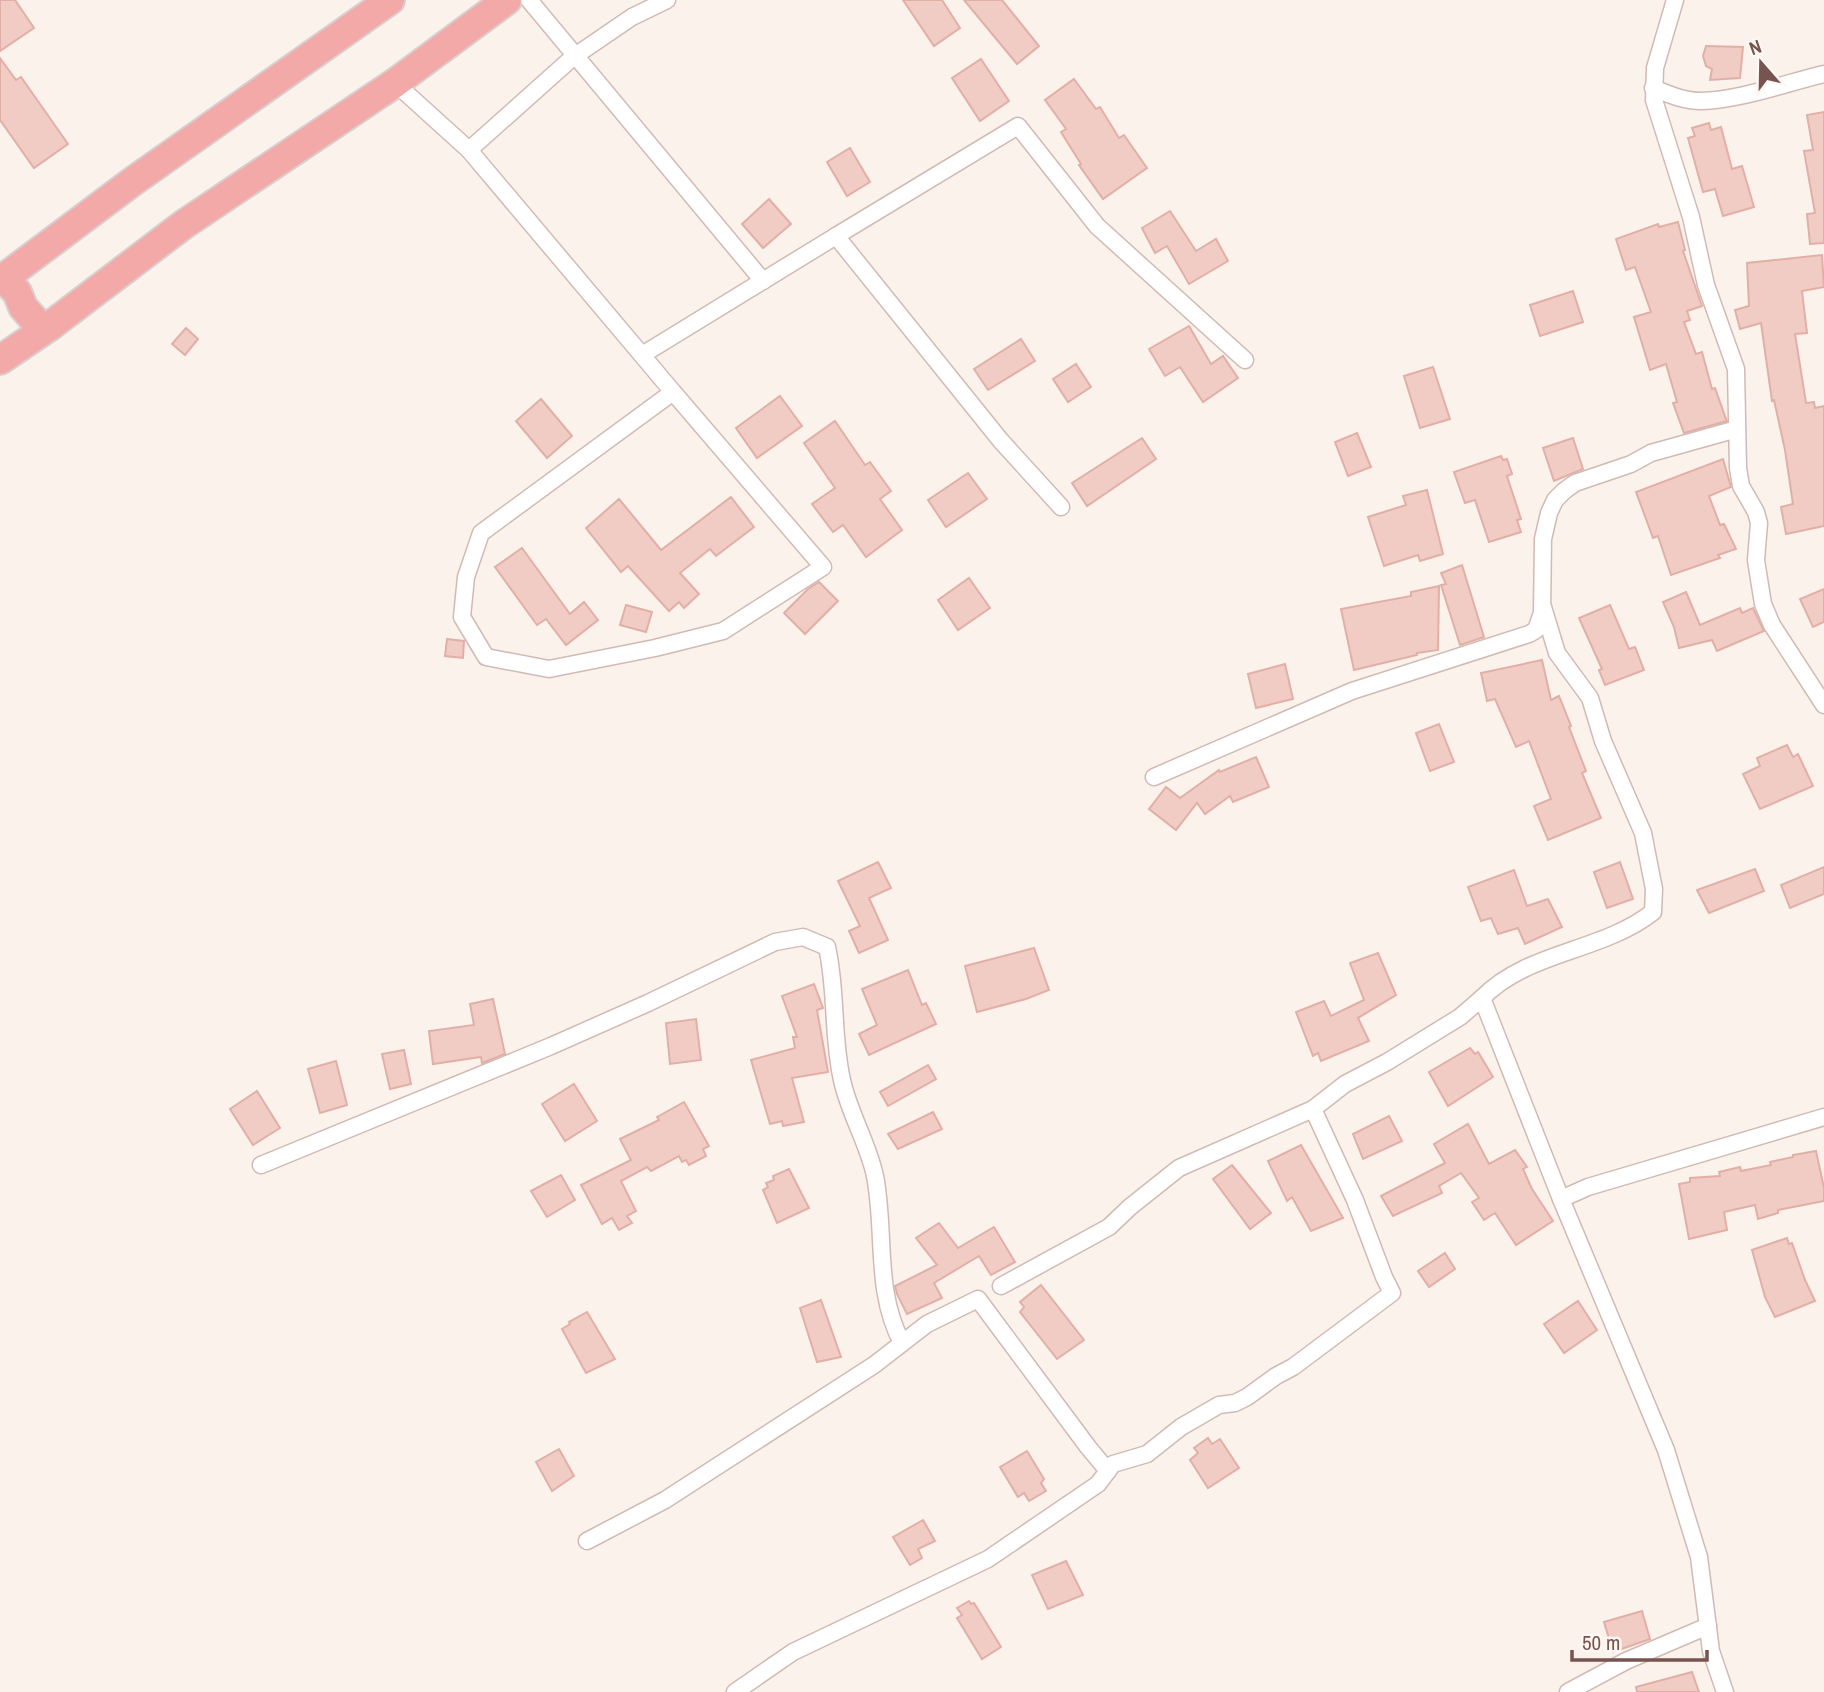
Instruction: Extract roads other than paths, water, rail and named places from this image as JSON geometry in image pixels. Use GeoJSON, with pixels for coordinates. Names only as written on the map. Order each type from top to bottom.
{"type":"FeatureCollection","features":[{"type":"Feature","properties":{"kind":"highway"},"geometry":{"type":"LineString","coordinates":[[50,326],[43,330],[34,322],[23,307],[17,292],[2,280],[132,182],[390,0]]}},
{"type":"Feature","properties":{"kind":"highway"},"geometry":{"type":"LineString","coordinates":[[0,360],[50,326],[183,225],[395,83],[507,0]]}},
{"type":"Feature","properties":{"kind":"street"},"geometry":{"type":"LineString","coordinates":[[529,0],[763,281]]}},
{"type":"Feature","properties":{"kind":"street"},"geometry":{"type":"LineString","coordinates":[[469,150],[575,57],[632,17],[667,0]]}},
{"type":"Feature","properties":{"kind":"street"},"geometry":{"type":"LineString","coordinates":[[1675,0],[1659,48],[1653,88],[1654,100],[1691,217],[1706,285],[1736,369],[1737,459],[1741,486],[1756,512],[1759,523],[1756,560],[1763,604],[1772,625],[1824,705]]}},
{"type":"Feature","properties":{"kind":"street"},"geometry":{"type":"LineString","coordinates":[[1653,88],[1686,100],[1700,101],[1722,99],[1824,74]]}},
{"type":"Feature","properties":{"kind":"street"},"geometry":{"type":"LineString","coordinates":[[395,83],[469,150],[822,567],[723,631],[549,669],[486,657],[461,617],[466,576],[481,533],[673,392]]}},
{"type":"Feature","properties":{"kind":"street"},"geometry":{"type":"LineString","coordinates":[[642,355],[1018,126],[1097,226],[1245,360]]}},
{"type":"Feature","properties":{"kind":"street"},"geometry":{"type":"LineString","coordinates":[[836,236],[1001,441],[1061,507]]}},
{"type":"Feature","properties":{"kind":"street"},"geometry":{"type":"LineString","coordinates":[[1154,777],[1352,691],[1536,630],[1541,599],[1543,539],[1549,513],[1555,500],[1564,491],[1575,483],[1631,464],[1651,453],[1737,429]]}},
{"type":"Feature","properties":{"kind":"street"},"geometry":{"type":"LineString","coordinates":[[1002,1286],[1109,1227],[1179,1168],[1313,1109],[1345,1083],[1387,1062],[1460,1017],[1494,985],[1523,969],[1634,927],[1653,912],[1654,889],[1643,833],[1603,740],[1590,698],[1557,653],[1541,599]]}},
{"type":"Feature","properties":{"kind":"street"},"geometry":{"type":"LineString","coordinates":[[261,1165],[551,1046],[775,942],[803,937],[827,947],[841,1080],[874,1174],[881,1224],[883,1283],[891,1322],[902,1343]]}},
{"type":"Feature","properties":{"kind":"street"},"geometry":{"type":"LineString","coordinates":[[1482,998],[1561,1199],[1666,1450],[1699,1557],[1710,1651],[1725,1692]]}},
{"type":"Feature","properties":{"kind":"street"},"geometry":{"type":"LineString","coordinates":[[735,1692],[793,1652],[988,1559],[1098,1484],[1113,1464],[1147,1454],[1181,1427],[1219,1405],[1235,1403],[1247,1397],[1293,1367],[1392,1293],[1355,1200],[1313,1109]]}},
{"type":"Feature","properties":{"kind":"street"},"geometry":{"type":"LineString","coordinates":[[1561,1199],[1588,1187],[1824,1116]]}},
{"type":"Feature","properties":{"kind":"street"},"geometry":{"type":"LineString","coordinates":[[587,1541],[665,1500],[821,1401],[927,1324],[978,1299],[1108,1471]]}},
{"type":"Feature","properties":{"kind":"street"},"geometry":{"type":"LineString","coordinates":[[1568,1692],[1626,1661],[1708,1626]]}}]}
